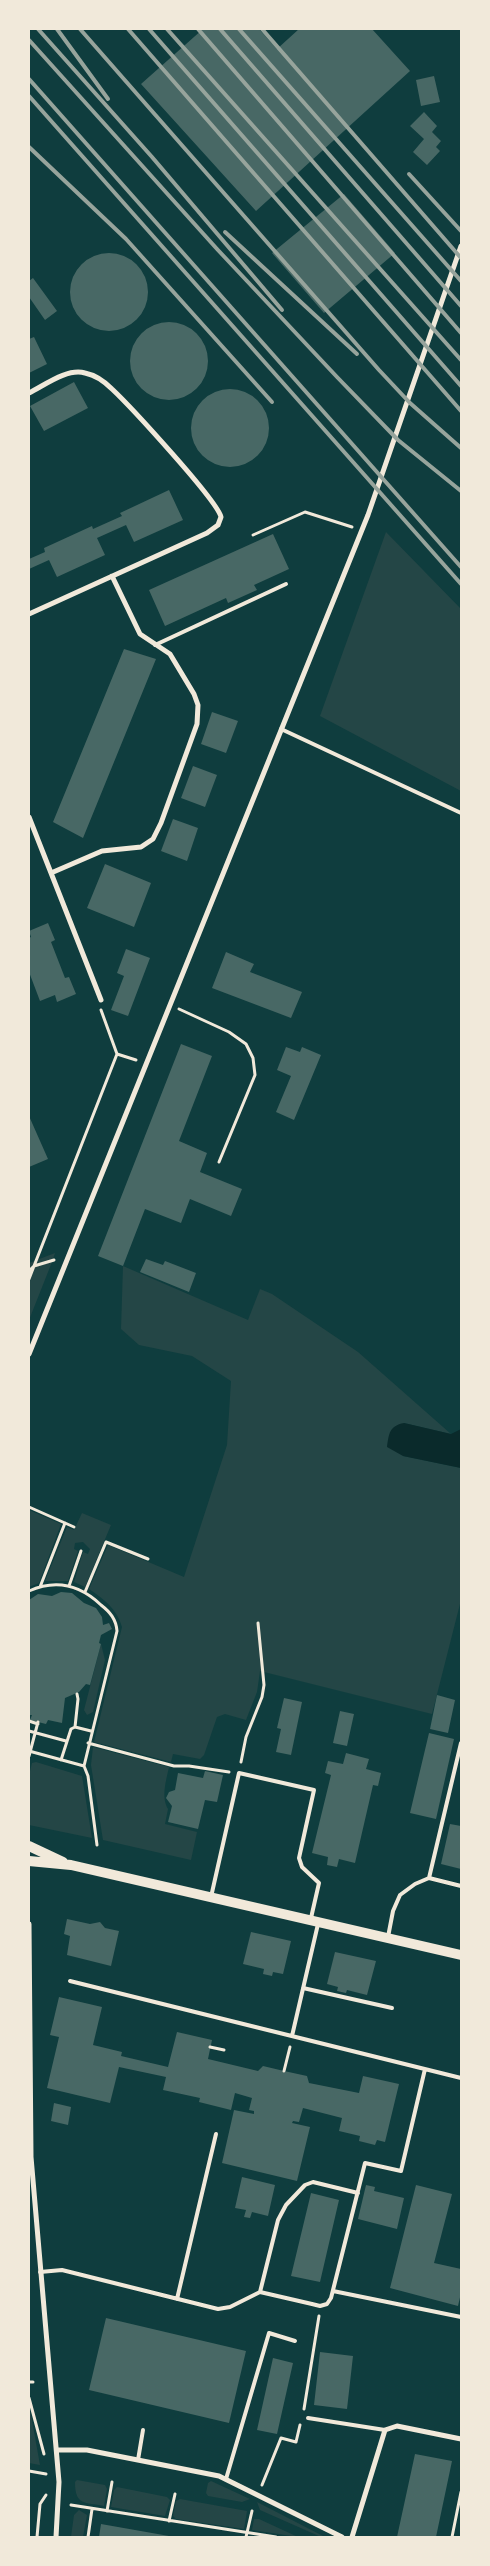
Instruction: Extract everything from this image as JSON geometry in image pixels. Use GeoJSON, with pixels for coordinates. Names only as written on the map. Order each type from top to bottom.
{"type":"FeatureCollection","features":[{"type":"Feature","properties":{"kind":"main road"},"geometry":{"type":"LineString","coordinates":[[29,1846],[71,1865]]}},
{"type":"Feature","properties":{"kind":"main road"},"geometry":{"type":"LineString","coordinates":[[29,1861],[71,1865],[461,1954]]}},
{"type":"Feature","properties":{"kind":"street"},"geometry":{"type":"LineString","coordinates":[[29,1354],[368,515],[461,246]]}},
{"type":"Feature","properties":{"kind":"street"},"geometry":{"type":"LineString","coordinates":[[29,393],[74,372],[86,373],[106,384],[208,496],[220,512],[220,521],[207,533],[29,614]]}},
{"type":"Feature","properties":{"kind":"street"},"geometry":{"type":"LineString","coordinates":[[51,873],[102,851],[141,847],[153,839],[195,731],[199,710],[194,694],[174,660],[140,634],[112,576]]}},
{"type":"Feature","properties":{"kind":"street"},"geometry":{"type":"LineString","coordinates":[[29,817],[101,1000]]}},
{"type":"Feature","properties":{"kind":"street"},"geometry":{"type":"LineString","coordinates":[[29,1924],[31,2157],[57,2450],[60,2498],[56,2537]]}},
{"type":"Feature","properties":{"kind":"street"},"geometry":{"type":"LineString","coordinates":[[352,2537],[386,2430],[397,2426],[461,2439]]}},
{"type":"Feature","properties":{"kind":"street"},"geometry":{"type":"LineString","coordinates":[[57,2450],[77,2449],[201,2472],[226,2479],[342,2537]]}},
{"type":"Feature","properties":{"kind":"lane"},"geometry":{"type":"LineString","coordinates":[[156,645],[286,584]]}},
{"type":"Feature","properties":{"kind":"lane"},"geometry":{"type":"LineString","coordinates":[[281,729],[461,814]]}},
{"type":"Feature","properties":{"kind":"lane"},"geometry":{"type":"LineString","coordinates":[[429,1878],[461,1744]]}},
{"type":"Feature","properties":{"kind":"lane"},"geometry":{"type":"LineString","coordinates":[[211,1898],[239,1774],[314,1790],[299,1858],[302,1868],[319,1883],[303,1988],[292,2036]]}},
{"type":"Feature","properties":{"kind":"lane"},"geometry":{"type":"LineString","coordinates":[[388,1937],[393,1912],[400,1895],[415,1884],[429,1878],[461,1886]]}},
{"type":"Feature","properties":{"kind":"lane"},"geometry":{"type":"LineString","coordinates":[[70,1981],[461,2078]]}},
{"type":"Feature","properties":{"kind":"lane"},"geometry":{"type":"LineString","coordinates":[[303,1988],[392,2008]]}},
{"type":"Feature","properties":{"kind":"lane"},"geometry":{"type":"LineString","coordinates":[[40,2272],[62,2270],[218,2309],[230,2307],[260,2292],[320,2306],[327,2304],[333,2291],[366,2163],[401,2171],[425,2069]]}},
{"type":"Feature","properties":{"kind":"lane"},"geometry":{"type":"LineString","coordinates":[[177,2299],[216,2134]]}},
{"type":"Feature","properties":{"kind":"lane"},"geometry":{"type":"LineString","coordinates":[[260,2292],[278,2220],[286,2205],[305,2185],[313,2182],[358,2193]]}},
{"type":"Feature","properties":{"kind":"lane"},"geometry":{"type":"LineString","coordinates":[[333,2291],[461,2317]]}},
{"type":"Feature","properties":{"kind":"lane"},"geometry":{"type":"LineString","coordinates":[[226,2479],[269,2333],[295,2340]]}},
{"type":"Feature","properties":{"kind":"lane"},"geometry":{"type":"LineString","coordinates":[[308,2418],[386,2430]]}},
{"type":"Feature","properties":{"kind":"lane"},"geometry":{"type":"LineString","coordinates":[[138,2460],[143,2430]]}},
{"type":"Feature","properties":{"kind":"path"},"geometry":{"type":"LineString","coordinates":[[253,535],[305,512],[362,530]]}},
{"type":"Feature","properties":{"kind":"path"},"geometry":{"type":"LineString","coordinates":[[29,1279],[117,1054],[101,1013],[101,1000]]}},
{"type":"Feature","properties":{"kind":"path"},"geometry":{"type":"LineString","coordinates":[[169,1005],[229,1032],[246,1044],[253,1058],[255,1075],[219,1162]]}},
{"type":"Feature","properties":{"kind":"path"},"geometry":{"type":"LineString","coordinates":[[117,1054],[146,1064]]}},
{"type":"Feature","properties":{"kind":"path"},"geometry":{"type":"LineString","coordinates":[[29,1269],[57,1259]]}},
{"type":"Feature","properties":{"kind":"path"},"geometry":{"type":"LineString","coordinates":[[29,1507],[74,1527]]}},
{"type":"Feature","properties":{"kind":"path"},"geometry":{"type":"LineString","coordinates":[[40,1587],[65,1523]]}},
{"type":"Feature","properties":{"kind":"path"},"geometry":{"type":"LineString","coordinates":[[85,1592],[106,1542],[148,1559]]}},
{"type":"Feature","properties":{"kind":"path"},"geometry":{"type":"LineString","coordinates":[[69,1586],[81,1551]]}},
{"type":"Feature","properties":{"kind":"path"},"geometry":{"type":"LineString","coordinates":[[29,1591],[52,1584],[69,1586],[85,1592],[112,1616],[117,1631],[91,1731],[84,1766],[88,1776],[97,1845]]}},
{"type":"Feature","properties":{"kind":"path"},"geometry":{"type":"LineString","coordinates":[[88,1744],[174,1766],[188,1766],[239,1774],[246,1737],[262,1697],[264,1685],[258,1622]]}},
{"type":"Feature","properties":{"kind":"path"},"geometry":{"type":"LineString","coordinates":[[61,1760],[66,1741],[71,1730],[75,1727],[78,1699],[76,1694]]}},
{"type":"Feature","properties":{"kind":"path"},"geometry":{"type":"LineString","coordinates":[[29,1721],[38,1723],[29,1756]]}},
{"type":"Feature","properties":{"kind":"path"},"geometry":{"type":"LineString","coordinates":[[75,1727],[91,1731]]}},
{"type":"Feature","properties":{"kind":"path"},"geometry":{"type":"LineString","coordinates":[[29,1731],[66,1741]]}},
{"type":"Feature","properties":{"kind":"path"},"geometry":{"type":"LineString","coordinates":[[29,1751],[84,1766]]}},
{"type":"Feature","properties":{"kind":"path"},"geometry":{"type":"LineString","coordinates":[[210,2047],[224,2050]]}},
{"type":"Feature","properties":{"kind":"path"},"geometry":{"type":"LineString","coordinates":[[284,2071],[289,2052]]}},
{"type":"Feature","properties":{"kind":"path"},"geometry":{"type":"LineString","coordinates":[[256,2494],[281,2438],[296,2442],[320,2306]]}},
{"type":"Feature","properties":{"kind":"path"},"geometry":{"type":"LineString","coordinates":[[29,2398],[39,2444],[45,2457]]}},
{"type":"Feature","properties":{"kind":"path"},"geometry":{"type":"LineString","coordinates":[[46,2466],[47,2482]]}},
{"type":"Feature","properties":{"kind":"path"},"geometry":{"type":"LineString","coordinates":[[29,2471],[46,2474]]}},
{"type":"Feature","properties":{"kind":"path"},"geometry":{"type":"LineString","coordinates":[[107,2511],[112,2482]]}},
{"type":"Feature","properties":{"kind":"path"},"geometry":{"type":"LineString","coordinates":[[37,2537],[40,2504],[47,2494],[47,2488]]}},
{"type":"Feature","properties":{"kind":"path"},"geometry":{"type":"LineString","coordinates":[[452,2537],[461,2492]]}},
{"type":"Feature","properties":{"kind":"path"},"geometry":{"type":"LineString","coordinates":[[169,2522],[174,2494]]}},
{"type":"Feature","properties":{"kind":"path"},"geometry":{"type":"LineString","coordinates":[[71,2505],[246,2535],[276,2537]]}},
{"type":"Feature","properties":{"kind":"path"},"geometry":{"type":"LineString","coordinates":[[88,2537],[92,2509]]}},
{"type":"Feature","properties":{"kind":"path"},"geometry":{"type":"LineString","coordinates":[[246,2535],[252,2511]]}},
{"type":"Feature","properties":{"kind":"shaded area"},"geometry":{"type":"Polygon","coordinates":[[[386,532],[461,609],[461,791],[320,716],[386,532]]]}},
{"type":"Feature","properties":{"kind":"shaded area"},"geometry":{"type":"Polygon","coordinates":[[[55,1253],[52,1262],[29,1320],[29,1263],[55,1253]]]}},
{"type":"Feature","properties":{"kind":"shaded area"},"geometry":{"type":"Polygon","coordinates":[[[123,1266],[248,1320],[260,1289],[272,1294],[358,1352],[451,1434],[404,1423],[403,1456],[461,1468],[461,1600],[432,1714],[260,1671],[257,1692],[246,1720],[225,1714],[217,1717],[204,1755],[200,1759],[173,1754],[171,1762],[94,1742],[122,1627],[117,1615],[109,1605],[89,1589],[108,1545],[184,1577],[227,1445],[231,1381],[192,1356],[139,1345],[121,1329],[123,1266]]]}},
{"type":"Feature","properties":{"kind":"shaded area"},"geometry":{"type":"Polygon","coordinates":[[[404,1423],[451,1434],[461,1429],[461,1468],[403,1456],[387,1447],[389,1434],[393,1428],[404,1423]]]}},
{"type":"Feature","properties":{"kind":"shaded area"},"geometry":{"type":"Polygon","coordinates":[[[29,1510],[61,1524],[39,1583],[29,1587],[29,1510]]]}},
{"type":"Feature","properties":{"kind":"shaded area"},"geometry":{"type":"Polygon","coordinates":[[[82,1513],[111,1525],[85,1587],[74,1582],[83,1552],[88,1554],[90,1549],[83,1542],[75,1543],[74,1549],[78,1551],[68,1581],[45,1581],[67,1527],[74,1530],[82,1513]]]}},
{"type":"Feature","properties":{"kind":"shaded area"},"geometry":{"type":"Polygon","coordinates":[[[101,1644],[105,1660],[93,1712],[87,1715],[84,1710],[101,1644]]]}},
{"type":"Feature","properties":{"kind":"shaded area"},"geometry":{"type":"Polygon","coordinates":[[[93,1747],[169,1767],[165,1789],[168,1809],[165,1824],[197,1832],[191,1860],[103,1840],[91,1765],[93,1747]]]}},
{"type":"Feature","properties":{"kind":"shaded area"},"geometry":{"type":"Polygon","coordinates":[[[36,1762],[82,1776],[92,1838],[29,1825],[29,1775],[32,1763],[36,1762]]]}},
{"type":"Feature","properties":{"kind":"shaded area"},"geometry":{"type":"Polygon","coordinates":[[[29,2408],[31,2415],[40,2465],[29,2463],[29,2408]]]}},
{"type":"Feature","properties":{"kind":"shaded area"},"geometry":{"type":"Polygon","coordinates":[[[77,2480],[105,2485],[107,2489],[104,2506],[82,2502],[75,2490],[75,2482],[77,2480]]]}},
{"type":"Feature","properties":{"kind":"shaded area"},"geometry":{"type":"Polygon","coordinates":[[[211,2481],[250,2499],[242,2502],[208,2496],[206,2493],[208,2483],[211,2481]]]}},
{"type":"Feature","properties":{"kind":"shaded area"},"geometry":{"type":"Polygon","coordinates":[[[117,2487],[167,2497],[170,2500],[165,2516],[111,2507],[114,2490],[117,2487]]]}},
{"type":"Feature","properties":{"kind":"shaded area"},"geometry":{"type":"Polygon","coordinates":[[[180,2499],[247,2511],[244,2529],[176,2519],[173,2516],[176,2501],[180,2499]]]}},
{"type":"Feature","properties":{"kind":"shaded area"},"geometry":{"type":"Polygon","coordinates":[[[257,2502],[325,2537],[321,2537],[260,2510],[257,2502]]]}},
{"type":"Feature","properties":{"kind":"shaded area"},"geometry":{"type":"Polygon","coordinates":[[[79,2510],[87,2515],[83,2537],[71,2537],[74,2515],[79,2510]]]}},
{"type":"Feature","properties":{"kind":"shaded area"},"geometry":{"type":"Polygon","coordinates":[[[254,2519],[259,2519],[298,2537],[252,2530],[254,2519]]]}},
{"type":"Feature","properties":{"kind":"building"},"geometry":{"type":"Polygon","coordinates":[[[203,29],[259,29],[277,49],[299,29],[372,29],[410,71],[256,211],[141,84],[203,29]]]}},
{"type":"Feature","properties":{"kind":"building"},"geometry":{"type":"Polygon","coordinates":[[[434,76],[440,102],[421,106],[416,80],[434,76]]]}},
{"type":"Feature","properties":{"kind":"building"},"geometry":{"type":"Polygon","coordinates":[[[424,112],[437,126],[432,132],[441,141],[436,147],[440,151],[427,165],[413,152],[424,139],[410,126],[424,112]]]}},
{"type":"Feature","properties":{"kind":"building"},"geometry":{"type":"Polygon","coordinates":[[[344,194],[395,253],[324,313],[272,253],[344,194]]]}},
{"type":"Feature","properties":{"kind":"building"},"geometry":{"type":"Polygon","coordinates":[[[109,253],[124,256],[136,265],[145,277],[148,292],[145,307],[136,319],[124,328],[109,331],[94,328],[82,319],[73,307],[70,292],[73,277],[82,265],[94,256],[109,253]]]}},
{"type":"Feature","properties":{"kind":"building"},"geometry":{"type":"Polygon","coordinates":[[[33,278],[57,311],[45,320],[29,297],[29,281],[33,278]]]}},
{"type":"Feature","properties":{"kind":"building"},"geometry":{"type":"Polygon","coordinates":[[[169,322],[184,325],[196,334],[205,346],[208,361],[205,376],[196,388],[184,397],[169,400],[154,397],[142,388],[133,376],[130,361],[133,346],[142,334],[154,325],[169,322]]]}},
{"type":"Feature","properties":{"kind":"building"},"geometry":{"type":"Polygon","coordinates":[[[34,337],[47,364],[29,373],[29,339],[34,337]]]}},
{"type":"Feature","properties":{"kind":"building"},"geometry":{"type":"Polygon","coordinates":[[[74,382],[88,408],[44,431],[30,406],[74,382]]]}},
{"type":"Feature","properties":{"kind":"building"},"geometry":{"type":"Polygon","coordinates":[[[230,389],[245,392],[257,401],[266,413],[269,428],[266,443],[257,455],[245,464],[230,467],[215,464],[203,455],[194,443],[191,428],[194,413],[203,401],[215,392],[230,389]]]}},
{"type":"Feature","properties":{"kind":"building"},"geometry":{"type":"Polygon","coordinates":[[[169,490],[183,520],[134,542],[126,525],[97,538],[105,555],[57,577],[49,560],[29,569],[29,559],[45,552],[44,548],[92,526],[93,529],[122,516],[120,513],[169,490]]]}},
{"type":"Feature","properties":{"kind":"building"},"geometry":{"type":"Polygon","coordinates":[[[273,534],[289,569],[254,585],[257,590],[228,603],[226,598],[165,626],[149,590],[273,534]]]}},
{"type":"Feature","properties":{"kind":"building"},"geometry":{"type":"Polygon","coordinates":[[[124,649],[156,659],[83,838],[53,822],[124,649]]]}},
{"type":"Feature","properties":{"kind":"building"},"geometry":{"type":"Polygon","coordinates":[[[212,712],[238,721],[226,753],[201,744],[212,712]]]}},
{"type":"Feature","properties":{"kind":"building"},"geometry":{"type":"Polygon","coordinates":[[[193,766],[217,775],[205,807],[181,798],[193,766]]]}},
{"type":"Feature","properties":{"kind":"building"},"geometry":{"type":"Polygon","coordinates":[[[173,819],[198,828],[187,861],[161,851],[173,819]]]}},
{"type":"Feature","properties":{"kind":"building"},"geometry":{"type":"Polygon","coordinates":[[[105,864],[151,883],[134,927],[87,908],[105,864]]]}},
{"type":"Feature","properties":{"kind":"building"},"geometry":{"type":"Polygon","coordinates":[[[48,923],[55,940],[51,942],[65,978],[69,977],[76,994],[57,1002],[55,995],[40,1001],[29,972],[29,938],[31,937],[29,931],[48,923]]]}},
{"type":"Feature","properties":{"kind":"building"},"geometry":{"type":"Polygon","coordinates":[[[126,949],[150,958],[128,1016],[111,1010],[124,976],[117,973],[126,949]]]}},
{"type":"Feature","properties":{"kind":"building"},"geometry":{"type":"Polygon","coordinates":[[[226,952],[254,964],[250,972],[302,992],[291,1018],[212,988],[226,952]]]}},
{"type":"Feature","properties":{"kind":"building"},"geometry":{"type":"Polygon","coordinates":[[[181,1044],[212,1056],[179,1141],[207,1153],[200,1172],[242,1189],[231,1216],[190,1199],[181,1223],[145,1209],[123,1266],[98,1256],[181,1044]]]}},
{"type":"Feature","properties":{"kind":"building"},"geometry":{"type":"Polygon","coordinates":[[[286,1047],[300,1052],[302,1047],[321,1055],[294,1120],[276,1112],[291,1076],[277,1070],[286,1047]]]}},
{"type":"Feature","properties":{"kind":"building"},"geometry":{"type":"Polygon","coordinates":[[[29,1116],[48,1159],[29,1167],[29,1116]]]}},
{"type":"Feature","properties":{"kind":"building"},"geometry":{"type":"Polygon","coordinates":[[[146,1259],[163,1265],[165,1261],[196,1273],[189,1292],[140,1272],[146,1259]]]}},
{"type":"Feature","properties":{"kind":"building"},"geometry":{"type":"Polygon","coordinates":[[[61,1592],[72,1593],[84,1603],[96,1608],[102,1617],[103,1625],[109,1623],[112,1629],[101,1635],[99,1643],[101,1644],[90,1685],[86,1684],[79,1692],[65,1698],[62,1723],[48,1720],[46,1724],[30,1720],[32,1715],[29,1715],[29,1600],[38,1594],[52,1596],[61,1592]]]}},
{"type":"Feature","properties":{"kind":"building"},"geometry":{"type":"Polygon","coordinates":[[[437,1695],[455,1700],[448,1733],[430,1729],[437,1695]]]}},
{"type":"Feature","properties":{"kind":"building"},"geometry":{"type":"Polygon","coordinates":[[[284,1698],[302,1702],[291,1755],[276,1752],[281,1729],[277,1728],[284,1698]]]}},
{"type":"Feature","properties":{"kind":"building"},"geometry":{"type":"Polygon","coordinates":[[[340,1711],[354,1714],[347,1746],[333,1743],[340,1711]]]}},
{"type":"Feature","properties":{"kind":"building"},"geometry":{"type":"Polygon","coordinates":[[[429,1733],[454,1739],[436,1819],[410,1813],[429,1733]]]}},
{"type":"Feature","properties":{"kind":"building"},"geometry":{"type":"Polygon","coordinates":[[[346,1753],[369,1759],[366,1769],[381,1773],[378,1786],[373,1785],[355,1863],[339,1859],[337,1867],[327,1865],[328,1857],[312,1853],[331,1775],[325,1773],[328,1761],[343,1764],[346,1753]]]}},
{"type":"Feature","properties":{"kind":"building"},"geometry":{"type":"Polygon","coordinates":[[[205,1771],[223,1775],[217,1802],[205,1800],[198,1829],[168,1822],[172,1806],[166,1798],[169,1792],[175,1790],[178,1773],[203,1778],[205,1771]]]}},
{"type":"Feature","properties":{"kind":"building"},"geometry":{"type":"Polygon","coordinates":[[[450,1824],[461,1826],[461,1869],[441,1864],[450,1824]]]}},
{"type":"Feature","properties":{"kind":"building"},"geometry":{"type":"Polygon","coordinates":[[[67,1919],[90,1924],[100,1922],[105,1928],[119,1931],[111,1966],[67,1955],[70,1936],[64,1934],[67,1919]]]}},
{"type":"Feature","properties":{"kind":"building"},"geometry":{"type":"Polygon","coordinates":[[[251,1932],[291,1941],[283,1974],[273,1972],[272,1976],[263,1974],[264,1969],[243,1964],[251,1932]]]}},
{"type":"Feature","properties":{"kind":"building"},"geometry":{"type":"Polygon","coordinates":[[[335,1952],[376,1961],[367,1995],[347,1990],[346,1993],[337,1991],[338,1987],[327,1984],[335,1952]]]}},
{"type":"Feature","properties":{"kind":"building"},"geometry":{"type":"Polygon","coordinates":[[[59,1997],[102,2007],[93,2045],[122,2052],[121,2056],[168,2067],[177,2032],[212,2040],[208,2059],[258,2071],[263,2066],[307,2076],[309,2083],[359,2093],[363,2076],[399,2084],[385,2142],[377,2140],[375,2145],[359,2141],[360,2136],[339,2131],[342,2118],[303,2108],[299,2122],[293,2121],[292,2123],[310,2127],[297,2181],[222,2163],[234,2110],[254,2114],[254,2111],[249,2110],[252,2098],[235,2093],[231,2110],[199,2102],[200,2098],[163,2090],[166,2077],[119,2067],[110,2103],[47,2088],[59,2037],[50,2035],[59,1997]]]}},
{"type":"Feature","properties":{"kind":"building"},"geometry":{"type":"Polygon","coordinates":[[[54,2103],[71,2107],[68,2125],[51,2121],[54,2103]]]}},
{"type":"Feature","properties":{"kind":"building"},"geometry":{"type":"Polygon","coordinates":[[[242,2177],[275,2185],[268,2216],[252,2212],[250,2218],[244,2217],[246,2210],[235,2208],[242,2177]]]}},
{"type":"Feature","properties":{"kind":"building"},"geometry":{"type":"Polygon","coordinates":[[[366,2185],[375,2187],[374,2191],[404,2198],[397,2229],[358,2219],[366,2185]]]}},
{"type":"Feature","properties":{"kind":"building"},"geometry":{"type":"Polygon","coordinates":[[[416,2185],[452,2194],[434,2263],[461,2269],[461,2293],[458,2306],[390,2288],[416,2185]]]}},
{"type":"Feature","properties":{"kind":"building"},"geometry":{"type":"Polygon","coordinates":[[[311,2193],[339,2200],[320,2282],[291,2276],[311,2193]]]}},
{"type":"Feature","properties":{"kind":"building"},"geometry":{"type":"Polygon","coordinates":[[[106,2318],[246,2351],[229,2423],[89,2390],[106,2318]]]}},
{"type":"Feature","properties":{"kind":"building"},"geometry":{"type":"Polygon","coordinates":[[[320,2352],[353,2356],[347,2409],[314,2405],[320,2352]]]}},
{"type":"Feature","properties":{"kind":"building"},"geometry":{"type":"Polygon","coordinates":[[[273,2358],[293,2363],[277,2434],[257,2430],[273,2358]]]}},
{"type":"Feature","properties":{"kind":"building"},"geometry":{"type":"Polygon","coordinates":[[[415,2454],[452,2461],[436,2537],[397,2537],[415,2454]]]}},
{"type":"Feature","properties":{"kind":"building"},"geometry":{"type":"Polygon","coordinates":[[[101,2524],[169,2536],[99,2537],[101,2524]]]}},
{"type":"Feature","properties":{"kind":"railway"},"geometry":{"type":"LineString","coordinates":[[38,29],[152,157],[282,310]]}},
{"type":"Feature","properties":{"kind":"railway"},"geometry":{"type":"LineString","coordinates":[[57,29],[108,99]]}},
{"type":"Feature","properties":{"kind":"railway"},"geometry":{"type":"LineString","coordinates":[[80,29],[379,370],[410,403],[461,448]]}},
{"type":"Feature","properties":{"kind":"railway"},"geometry":{"type":"LineString","coordinates":[[128,29],[461,411]]}},
{"type":"Feature","properties":{"kind":"railway"},"geometry":{"type":"LineString","coordinates":[[149,29],[461,386]]}},
{"type":"Feature","properties":{"kind":"railway"},"geometry":{"type":"LineString","coordinates":[[167,29],[461,360]]}},
{"type":"Feature","properties":{"kind":"railway"},"geometry":{"type":"LineString","coordinates":[[198,29],[461,333]]}},
{"type":"Feature","properties":{"kind":"railway"},"geometry":{"type":"LineString","coordinates":[[220,29],[461,306]]}},
{"type":"Feature","properties":{"kind":"railway"},"geometry":{"type":"LineString","coordinates":[[239,29],[461,281]]}},
{"type":"Feature","properties":{"kind":"railway"},"geometry":{"type":"LineString","coordinates":[[262,29],[461,258]]}},
{"type":"Feature","properties":{"kind":"railway"},"geometry":{"type":"LineString","coordinates":[[29,40],[217,249],[337,377],[398,440],[461,491]]}},
{"type":"Feature","properties":{"kind":"railway"},"geometry":{"type":"LineString","coordinates":[[29,79],[461,567]]}},
{"type":"Feature","properties":{"kind":"railway"},"geometry":{"type":"LineString","coordinates":[[29,96],[461,584]]}},
{"type":"Feature","properties":{"kind":"railway"},"geometry":{"type":"LineString","coordinates":[[29,147],[126,239],[272,402]]}},
{"type":"Feature","properties":{"kind":"railway"},"geometry":{"type":"LineString","coordinates":[[409,174],[461,231]]}},
{"type":"Feature","properties":{"kind":"railway"},"geometry":{"type":"LineString","coordinates":[[225,232],[357,354]]}}]}
